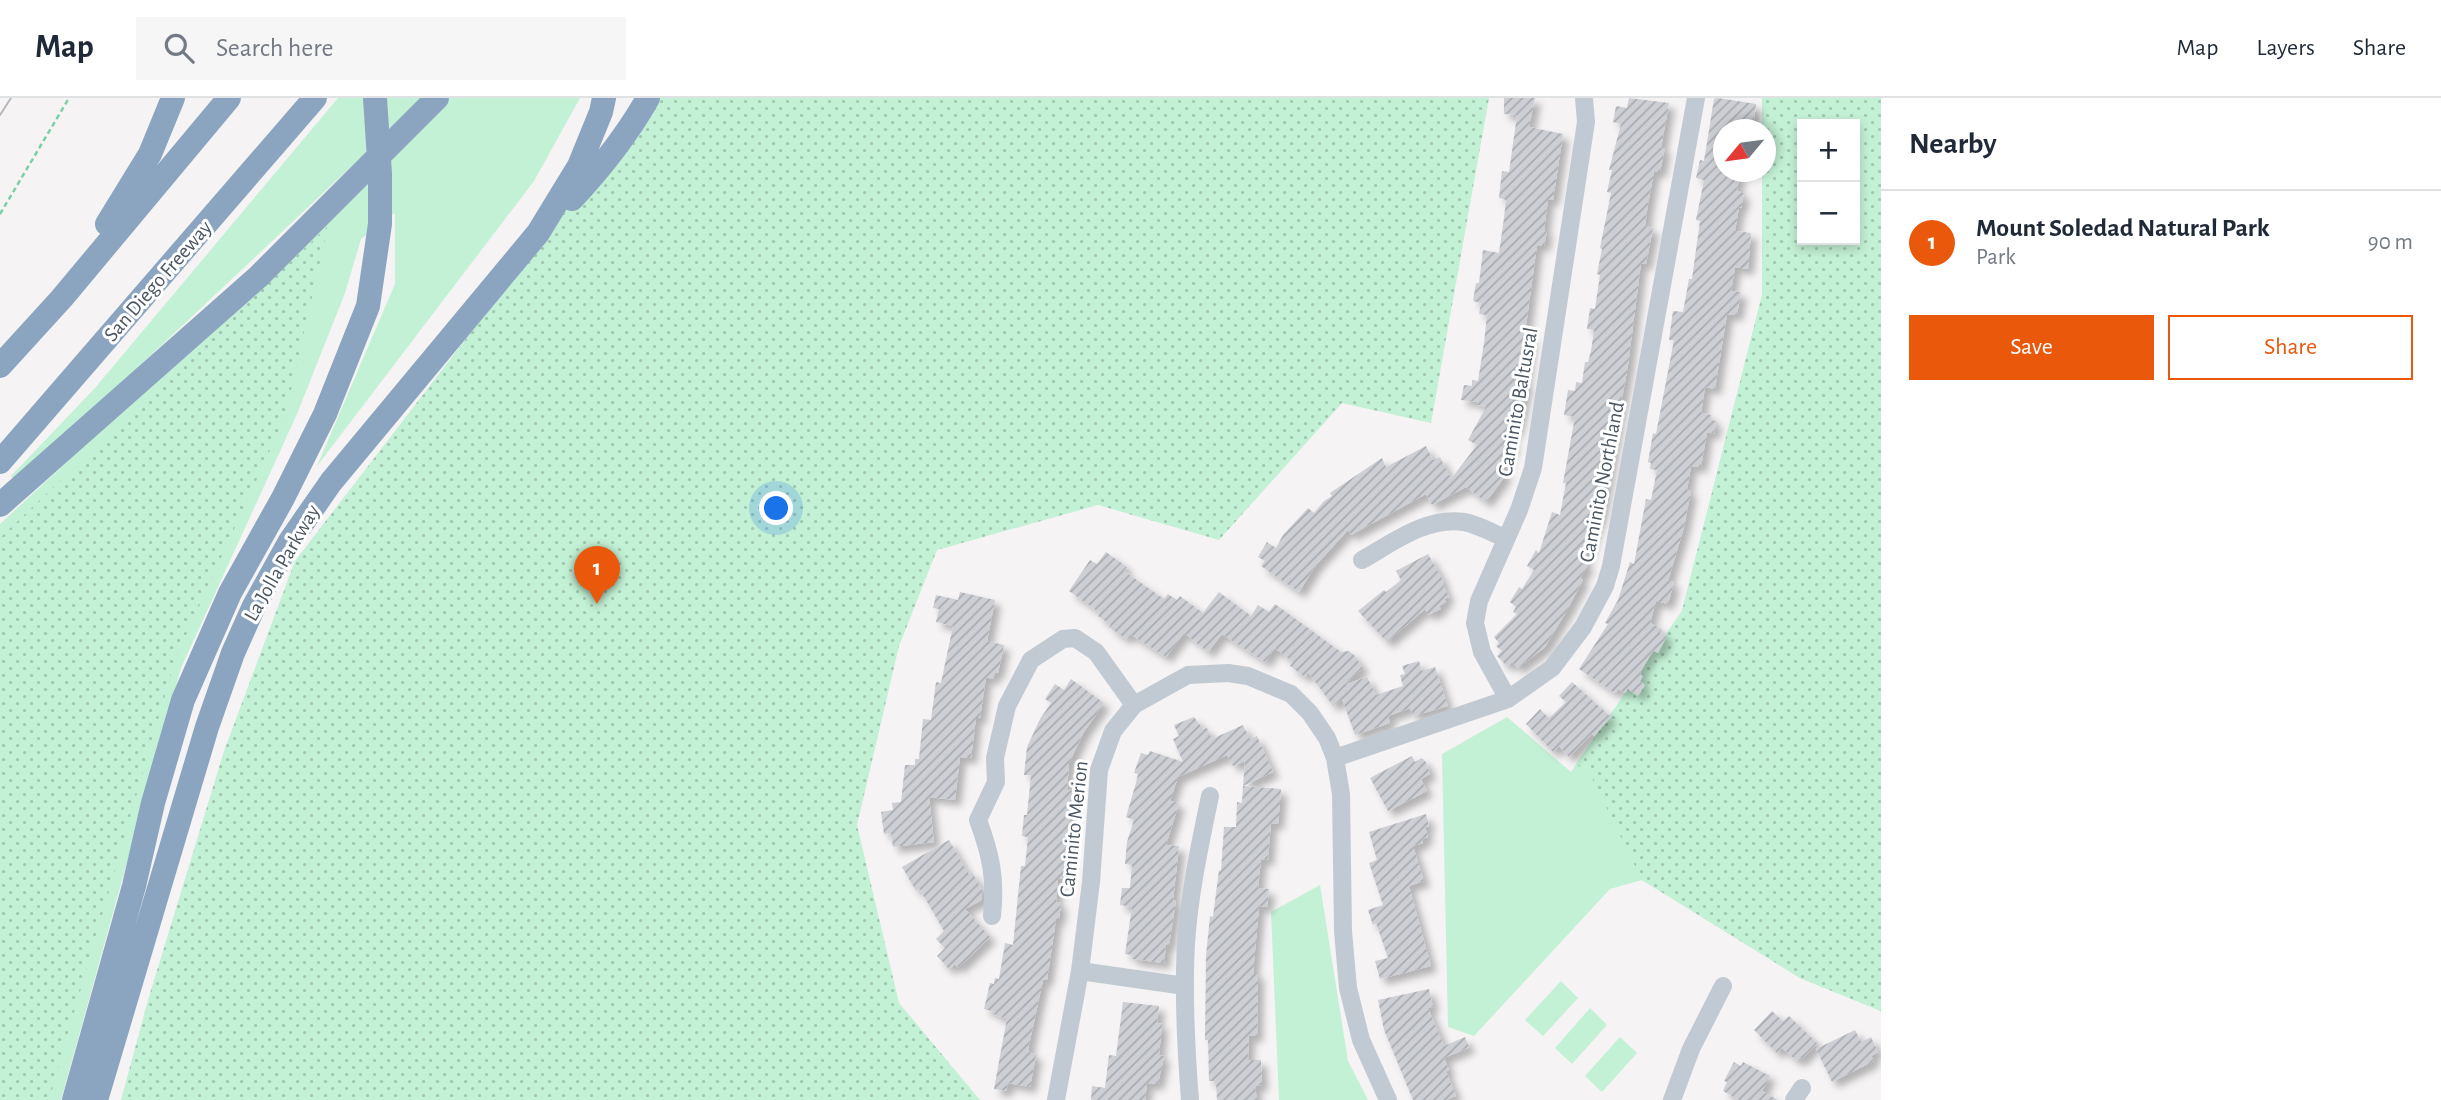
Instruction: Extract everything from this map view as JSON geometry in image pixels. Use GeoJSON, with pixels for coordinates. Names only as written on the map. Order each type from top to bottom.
{"type":"FeatureCollection","features":[{"type":"Feature","properties":{"kind":"highway"},"geometry":{"type":"LineString","coordinates":[[62,298],[150,154],[173,98]]}},
{"type":"Feature","properties":{"kind":"highway"},"geometry":{"type":"LineString","coordinates":[[0,366],[62,298],[229,98]]}},
{"type":"Feature","properties":{"kind":"highway","name":"San Diego Freeway"},"geometry":{"type":"LineString","coordinates":[[0,462],[315,98]]}},
{"type":"Feature","properties":{"kind":"highway","name":"La Jolla Parkway"},"geometry":{"type":"LineString","coordinates":[[75,1100],[134,886],[153,803],[183,700],[230,593],[283,498],[325,414],[368,306],[380,224],[375,98]]}},
{"type":"Feature","properties":{"kind":"highway"},"geometry":{"type":"LineString","coordinates":[[0,505],[258,277],[437,98]]}},
{"type":"Feature","properties":{"kind":"highway","name":"La Jolla Parkway"},"geometry":{"type":"LineString","coordinates":[[96,1100],[207,727],[233,653],[254,606],[290,541],[331,482],[538,233],[579,166],[604,98]]}},
{"type":"Feature","properties":{"kind":"highway"},"geometry":{"type":"LineString","coordinates":[[503,274],[596,173],[632,126],[648,98]]}},
{"type":"Feature","properties":{"kind":"street","name":"Caminito Baltusral"},"geometry":{"type":"LineString","coordinates":[[1508,699],[1482,652],[1475,623],[1479,601],[1519,510],[1533,468],[1586,122],[1584,98]]}},
{"type":"Feature","properties":{"kind":"street","name":"Caminito Northland"},"geometry":{"type":"LineString","coordinates":[[1335,758],[1508,699],[1552,668],[1583,627],[1605,586],[1611,566],[1696,98]]}},
{"type":"Feature","properties":{"kind":"street"},"geometry":{"type":"LineString","coordinates":[[1362,560],[1415,529],[1448,522],[1465,522],[1505,538]]}},
{"type":"Feature","properties":{"kind":"street"},"geometry":{"type":"LineString","coordinates":[[992,916],[995,894],[993,868],[978,820],[996,782],[995,758],[1007,706],[1031,660],[1063,639],[1075,638],[1096,652],[1134,705]]}},
{"type":"Feature","properties":{"kind":"street","name":"Caminito Merion"},"geometry":{"type":"LineString","coordinates":[[1056,1100],[1080,971],[1091,882],[1099,770],[1113,731],[1134,705],[1188,675],[1228,673],[1248,676],[1291,694],[1310,713],[1327,738],[1335,758],[1341,794],[1343,931],[1348,988],[1361,1040],[1388,1100]]}},
{"type":"Feature","properties":{"kind":"street"},"geometry":{"type":"LineString","coordinates":[[1190,1100],[1185,986],[1186,942],[1210,796]]}},
{"type":"Feature","properties":{"kind":"street"},"geometry":{"type":"LineString","coordinates":[[1080,971],[1185,986]]}},
{"type":"Feature","properties":{"kind":"street"},"geometry":{"type":"LineString","coordinates":[[1672,1100],[1691,1049],[1723,986]]}},
{"type":"Feature","properties":{"kind":"path"},"geometry":{"type":"LineString","coordinates":[[0,214],[69,98]]}},
{"type":"Feature","properties":{"kind":"green space"},"geometry":{"type":"Polygon","coordinates":[[[338,98],[424,98],[14,481],[11,476],[95,388],[338,98]]]}},
{"type":"Feature","properties":{"kind":"green space"},"geometry":{"type":"Polygon","coordinates":[[[450,98],[580,98],[534,181],[317,466],[395,284],[395,213],[361,239],[345,293],[297,414],[181,668],[61,1100],[0,1100],[0,524],[345,204],[450,98]]]}},
{"type":"Feature","properties":{"kind":"green space"},"geometry":{"type":"Polygon","coordinates":[[[651,98],[1489,98],[1431,423],[1342,403],[1219,540],[1098,505],[937,550],[899,646],[857,825],[899,1003],[980,1100],[121,1100],[148,1000],[224,751],[295,561],[651,98]]]}},
{"type":"Feature","properties":{"kind":"green space"},"geometry":{"type":"Polygon","coordinates":[[[1762,98],[1881,98],[1881,1011],[1800,978],[1642,880],[1610,889],[1474,1036],[1448,1027],[1442,754],[1507,717],[1571,772],[1682,611],[1762,295],[1762,182],[1776,182],[1776,119],[1762,119],[1762,98]]]}},
{"type":"Feature","properties":{"kind":"green space"},"geometry":{"type":"Polygon","coordinates":[[[1762,98],[1881,98],[1881,1011],[1800,978],[1642,880],[1590,774],[1576,764],[1682,611],[1762,295],[1762,182],[1776,182],[1776,119],[1762,119],[1762,98]]]}},
{"type":"Feature","properties":{"kind":"green space"},"geometry":{"type":"Polygon","coordinates":[[[328,226],[285,417],[176,657],[49,1100],[0,1100],[0,538],[328,226]]]}},
{"type":"Feature","properties":{"kind":"green space"},"geometry":{"type":"Polygon","coordinates":[[[1320,885],[1348,1061],[1368,1100],[1279,1100],[1271,912],[1320,885]]]}},
{"type":"Feature","properties":{"kind":"green space"},"geometry":{"type":"Polygon","coordinates":[[[1561,981],[1578,998],[1543,1036],[1525,1020],[1561,981]]]}},
{"type":"Feature","properties":{"kind":"green space"},"geometry":{"type":"Polygon","coordinates":[[[1590,1008],[1607,1025],[1572,1064],[1555,1048],[1590,1008]]]}},
{"type":"Feature","properties":{"kind":"green space"},"geometry":{"type":"Polygon","coordinates":[[[1620,1037],[1637,1053],[1602,1092],[1585,1076],[1620,1037]]]}},
{"type":"Feature","properties":{"kind":"building"},"geometry":{"type":"Polygon","coordinates":[[[1504,98],[1535,98],[1529,127],[1563,134],[1553,200],[1548,199],[1544,246],[1537,245],[1525,333],[1531,336],[1527,383],[1518,426],[1510,441],[1514,443],[1501,469],[1506,475],[1486,502],[1466,487],[1432,505],[1426,494],[1351,535],[1348,530],[1316,565],[1299,592],[1261,566],[1265,561],[1258,557],[1267,542],[1276,548],[1283,535],[1308,508],[1314,513],[1332,496],[1330,493],[1382,458],[1386,467],[1426,446],[1433,460],[1440,457],[1451,479],[1477,445],[1468,440],[1486,407],[1477,405],[1477,402],[1461,400],[1464,385],[1472,386],[1472,380],[1478,381],[1484,343],[1487,315],[1479,314],[1481,303],[1473,301],[1476,283],[1479,283],[1483,250],[1499,253],[1504,218],[1506,200],[1499,198],[1502,171],[1509,172],[1517,115],[1504,114],[1504,98]]]}},
{"type":"Feature","properties":{"kind":"building"},"geometry":{"type":"Polygon","coordinates":[[[1629,98],[1669,103],[1661,148],[1665,148],[1660,172],[1654,171],[1645,226],[1653,228],[1646,264],[1641,263],[1628,365],[1602,510],[1584,562],[1588,565],[1580,578],[1583,580],[1545,647],[1518,668],[1512,662],[1507,666],[1497,656],[1502,651],[1496,646],[1499,643],[1494,637],[1517,614],[1513,612],[1516,607],[1510,602],[1534,570],[1527,566],[1536,550],[1539,553],[1552,512],[1560,515],[1575,417],[1564,415],[1568,390],[1575,391],[1576,382],[1582,383],[1585,362],[1588,362],[1591,351],[1594,330],[1587,329],[1590,308],[1595,309],[1600,275],[1597,274],[1602,249],[1600,248],[1611,193],[1607,192],[1612,170],[1609,170],[1621,124],[1613,122],[1616,106],[1627,108],[1629,98]]]}},
{"type":"Feature","properties":{"kind":"building"},"geometry":{"type":"Polygon","coordinates":[[[1714,99],[1756,104],[1754,119],[1713,119],[1713,182],[1738,182],[1737,191],[1744,193],[1735,231],[1751,233],[1748,269],[1735,267],[1731,291],[1741,292],[1737,315],[1727,314],[1715,389],[1705,387],[1701,413],[1711,415],[1711,420],[1716,421],[1714,434],[1707,432],[1701,467],[1691,466],[1687,490],[1691,491],[1684,527],[1668,581],[1674,582],[1668,604],[1656,601],[1650,623],[1662,629],[1660,633],[1667,636],[1658,653],[1653,650],[1640,673],[1643,676],[1640,681],[1645,685],[1638,696],[1628,689],[1625,693],[1618,689],[1615,693],[1579,669],[1608,624],[1605,623],[1618,600],[1630,562],[1634,564],[1646,499],[1651,500],[1657,470],[1650,469],[1651,463],[1648,462],[1674,340],[1669,340],[1673,311],[1683,312],[1689,279],[1692,279],[1700,221],[1696,220],[1704,180],[1696,178],[1700,160],[1704,161],[1714,99]]]}},
{"type":"Feature","properties":{"kind":"building"},"geometry":{"type":"Polygon","coordinates":[[[1106,552],[1127,567],[1124,571],[1164,599],[1168,594],[1177,600],[1180,596],[1203,613],[1219,592],[1251,616],[1258,605],[1269,612],[1275,604],[1341,652],[1349,651],[1354,655],[1363,668],[1344,685],[1367,677],[1376,695],[1403,686],[1400,675],[1405,674],[1402,666],[1419,661],[1422,671],[1435,667],[1448,706],[1413,716],[1410,708],[1388,716],[1390,723],[1355,735],[1342,699],[1333,706],[1308,672],[1305,677],[1290,666],[1293,662],[1275,648],[1265,662],[1222,634],[1208,652],[1184,633],[1166,657],[1130,634],[1126,639],[1098,616],[1100,613],[1069,591],[1090,560],[1097,564],[1106,552]]]}},
{"type":"Feature","properties":{"kind":"building"},"geometry":{"type":"Polygon","coordinates":[[[1428,554],[1449,597],[1439,606],[1441,609],[1428,615],[1425,609],[1387,642],[1358,611],[1401,580],[1396,571],[1428,554]]]}},
{"type":"Feature","properties":{"kind":"building"},"geometry":{"type":"Polygon","coordinates":[[[960,592],[995,600],[987,641],[1004,645],[998,673],[995,672],[993,679],[986,677],[980,718],[976,718],[971,758],[960,757],[955,800],[929,797],[934,842],[893,847],[891,833],[884,834],[881,812],[893,810],[892,803],[901,802],[905,765],[915,765],[915,759],[919,759],[923,719],[931,720],[936,682],[941,683],[953,626],[936,622],[939,609],[933,608],[936,595],[958,600],[960,592]]]}},
{"type":"Feature","properties":{"kind":"building"},"geometry":{"type":"Polygon","coordinates":[[[1071,679],[1104,703],[1084,732],[1069,763],[1067,790],[1072,791],[1071,812],[1063,879],[1058,878],[1056,902],[1061,903],[1047,980],[1043,980],[1029,1045],[1029,1052],[1036,1055],[1030,1087],[1008,1083],[1006,1091],[994,1089],[1007,1018],[984,1009],[990,983],[994,984],[995,978],[999,979],[1005,943],[1013,945],[1021,866],[1025,866],[1028,837],[1022,836],[1031,775],[1024,775],[1027,747],[1051,703],[1045,699],[1055,684],[1064,690],[1071,679]]]}},
{"type":"Feature","properties":{"kind":"building"},"geometry":{"type":"Polygon","coordinates":[[[1572,682],[1611,717],[1569,757],[1559,746],[1553,752],[1526,724],[1540,709],[1549,718],[1566,702],[1559,696],[1572,682]]]}},
{"type":"Feature","properties":{"kind":"building"},"geometry":{"type":"Polygon","coordinates":[[[1194,717],[1203,729],[1207,728],[1212,739],[1243,725],[1250,739],[1257,736],[1273,772],[1243,786],[1245,761],[1233,766],[1227,755],[1178,777],[1170,801],[1179,803],[1166,845],[1179,846],[1173,900],[1176,901],[1169,945],[1166,945],[1164,963],[1132,959],[1133,955],[1125,954],[1132,907],[1120,905],[1122,888],[1130,888],[1132,865],[1125,864],[1127,842],[1134,820],[1126,817],[1138,774],[1134,773],[1141,753],[1148,755],[1150,751],[1183,762],[1173,739],[1179,736],[1174,725],[1194,717]]]}},
{"type":"Feature","properties":{"kind":"building"},"geometry":{"type":"Polygon","coordinates":[[[1412,756],[1415,762],[1422,758],[1426,762],[1430,774],[1421,779],[1427,791],[1388,811],[1370,778],[1412,756]]]}},
{"type":"Feature","properties":{"kind":"building"},"geometry":{"type":"Polygon","coordinates":[[[1243,786],[1281,789],[1278,824],[1271,823],[1268,860],[1261,859],[1258,888],[1269,889],[1267,907],[1259,906],[1253,973],[1258,973],[1257,1036],[1249,1036],[1248,1060],[1261,1060],[1262,1085],[1255,1086],[1257,1100],[1217,1100],[1216,1081],[1209,1081],[1208,1040],[1205,1040],[1206,956],[1210,916],[1213,917],[1219,870],[1221,871],[1224,827],[1236,827],[1237,802],[1242,803],[1243,786]]]}},
{"type":"Feature","properties":{"kind":"building"},"geometry":{"type":"Polygon","coordinates":[[[1426,814],[1429,826],[1425,827],[1428,837],[1422,839],[1423,843],[1413,846],[1424,881],[1409,886],[1431,966],[1380,979],[1375,961],[1388,958],[1376,923],[1373,925],[1368,910],[1383,905],[1369,863],[1377,860],[1369,832],[1426,814]]]}},
{"type":"Feature","properties":{"kind":"building"},"geometry":{"type":"Polygon","coordinates":[[[949,840],[982,890],[982,900],[965,909],[990,937],[958,968],[955,964],[949,969],[937,956],[945,948],[936,939],[944,931],[919,888],[916,891],[902,867],[949,840]]]}},
{"type":"Feature","properties":{"kind":"building"},"geometry":{"type":"Polygon","coordinates":[[[1429,989],[1433,1007],[1428,1008],[1444,1046],[1465,1037],[1469,1047],[1444,1058],[1456,1096],[1446,1100],[1413,1100],[1384,1030],[1378,1000],[1429,989]]]}},
{"type":"Feature","properties":{"kind":"building"},"geometry":{"type":"Polygon","coordinates":[[[1123,1002],[1159,1006],[1157,1023],[1162,1024],[1159,1055],[1164,1056],[1158,1084],[1147,1083],[1145,1100],[1091,1100],[1092,1086],[1105,1088],[1109,1055],[1116,1056],[1123,1002]]]}},
{"type":"Feature","properties":{"kind":"building"},"geometry":{"type":"Polygon","coordinates":[[[1772,1011],[1783,1021],[1789,1016],[1817,1043],[1802,1059],[1797,1061],[1782,1048],[1777,1053],[1754,1030],[1772,1011]]]}},
{"type":"Feature","properties":{"kind":"building"},"geometry":{"type":"Polygon","coordinates":[[[1855,1030],[1861,1042],[1871,1037],[1878,1052],[1871,1056],[1874,1061],[1832,1082],[1816,1049],[1855,1030]]]}},
{"type":"Feature","properties":{"kind":"building"},"geometry":{"type":"Polygon","coordinates":[[[1734,1062],[1741,1066],[1743,1062],[1770,1076],[1762,1091],[1778,1100],[1739,1100],[1723,1091],[1727,1082],[1724,1081],[1734,1062]]]}},
{"type":"Feature","properties":{"kind":"tram line"},"geometry":{"type":"LineString","coordinates":[[0,115],[11,98]]}},
{"type":"Feature","properties":{"kind":"place","name":"Mount Soledad Natural Park"},"geometry":{"type":"Point","coordinates":[597,604]}}]}
